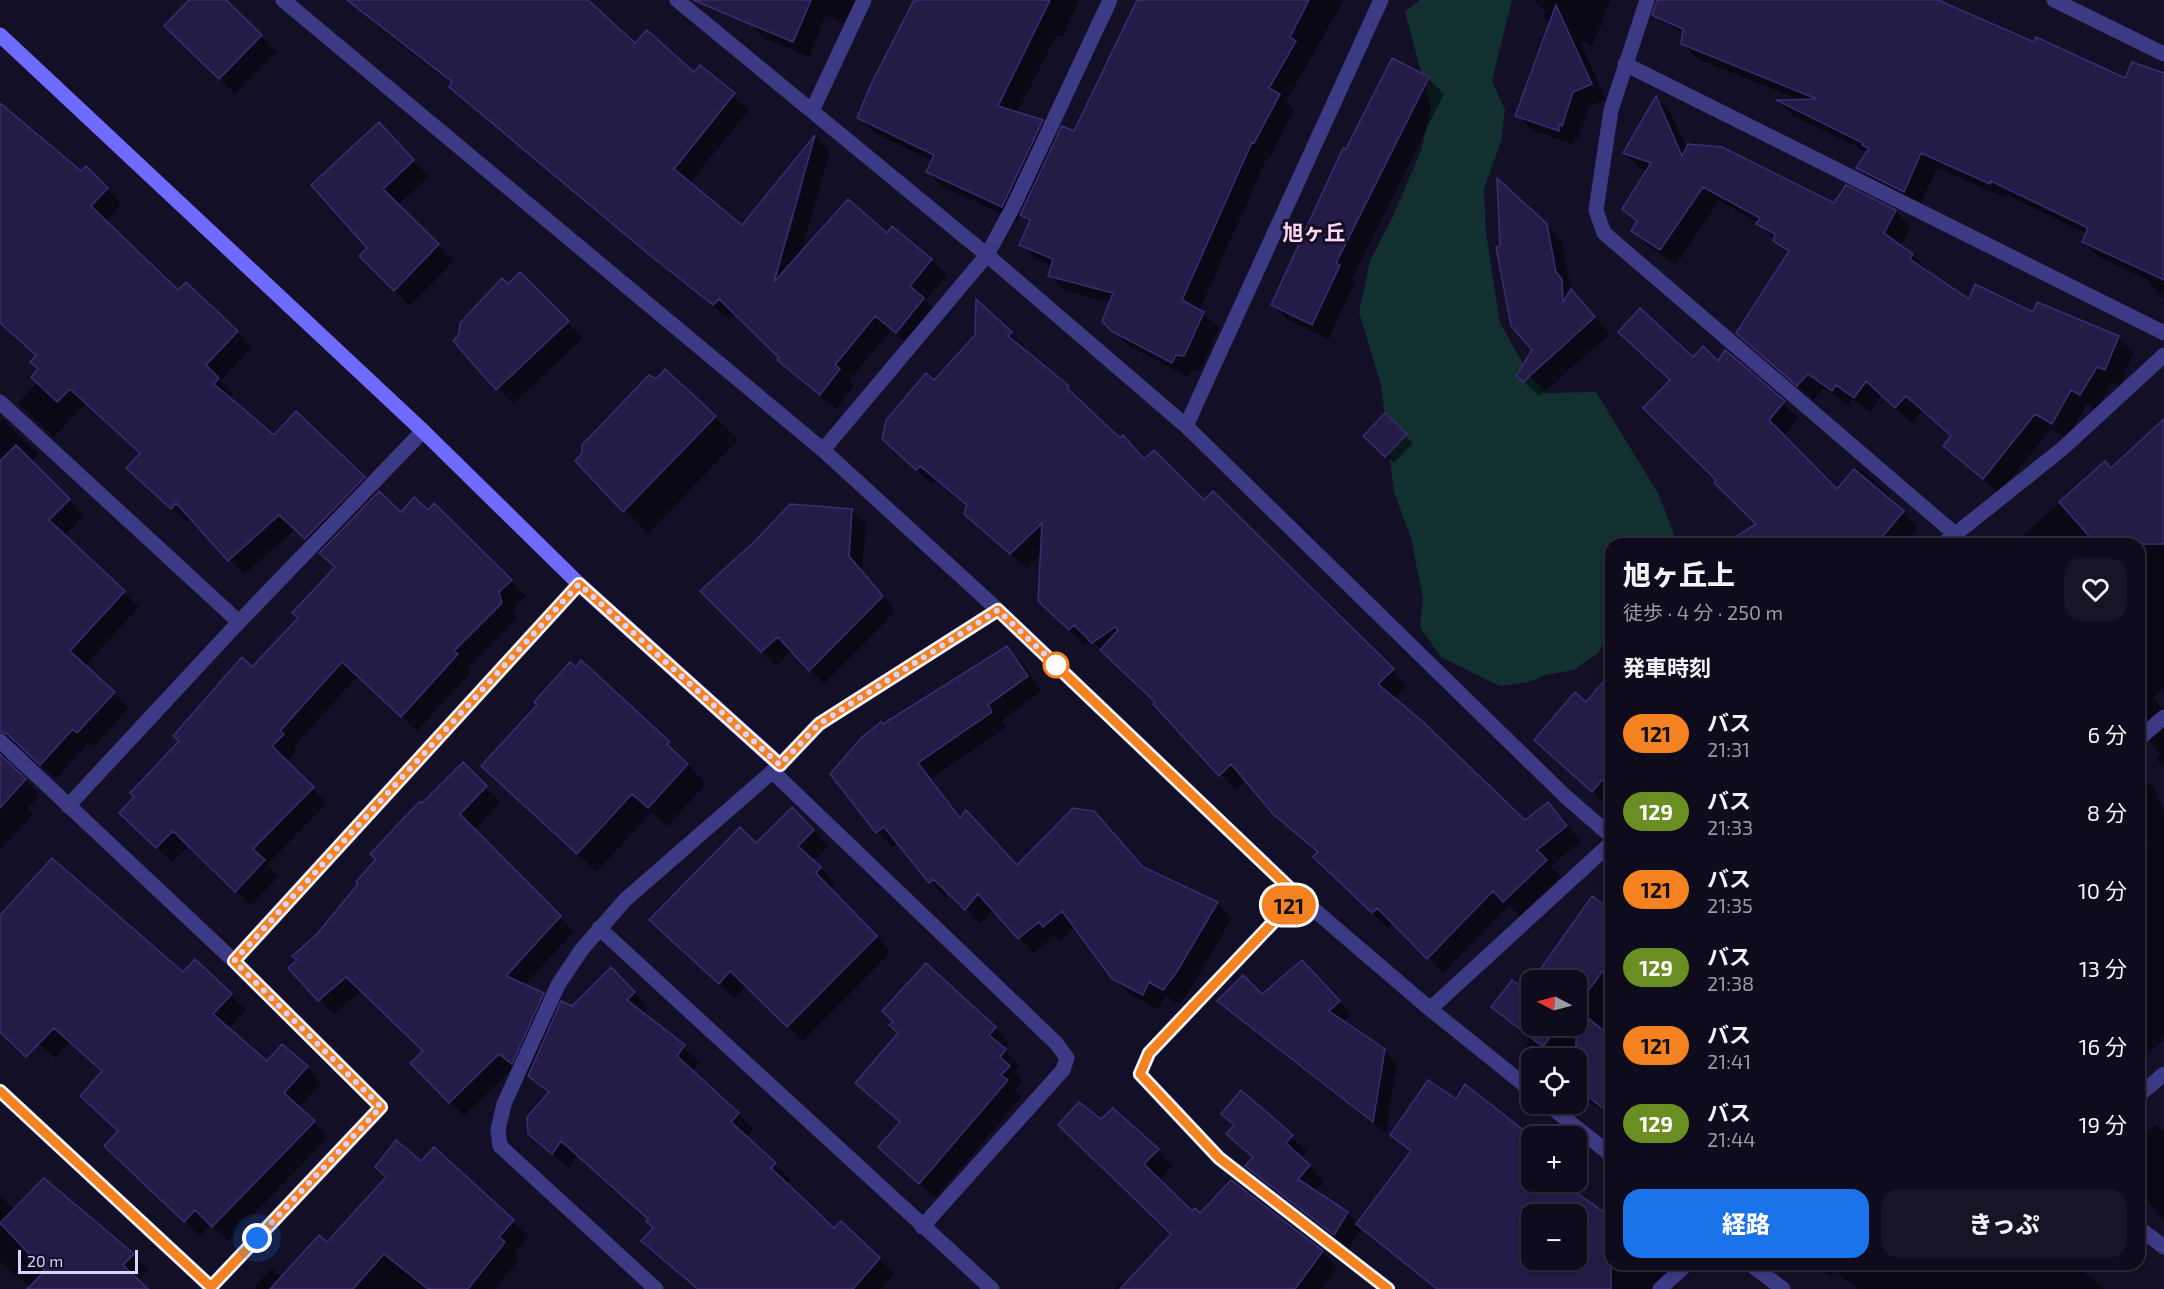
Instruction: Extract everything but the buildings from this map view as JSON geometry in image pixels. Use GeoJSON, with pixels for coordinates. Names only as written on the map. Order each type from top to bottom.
{"type":"FeatureCollection","features":[{"type":"Feature","properties":{"kind":"street"},"geometry":{"type":"LineString","coordinates":[[283,0],[823,450],[998,610],[1298,896],[1430,1009],[1521,1082]]}},
{"type":"Feature","properties":{"kind":"street"},"geometry":{"type":"LineString","coordinates":[[677,0],[987,255],[1186,426],[1566,797],[1605,831]]}},
{"type":"Feature","properties":{"kind":"street"},"geometry":{"type":"LineString","coordinates":[[812,111],[864,0]]}},
{"type":"Feature","properties":{"kind":"street"},"geometry":{"type":"LineString","coordinates":[[823,450],[987,255],[1013,207],[1110,0]]}},
{"type":"Feature","properties":{"kind":"street"},"geometry":{"type":"LineString","coordinates":[[1186,426],[1381,0]]}},
{"type":"Feature","properties":{"kind":"street"},"geometry":{"type":"LineString","coordinates":[[1647,0],[1624,64],[1611,110],[1603,153],[1596,210],[1604,233],[1954,534]]}},
{"type":"Feature","properties":{"kind":"street"},"geometry":{"type":"LineString","coordinates":[[2054,0],[2164,54]]}},
{"type":"Feature","properties":{"kind":"street"},"geometry":{"type":"LineString","coordinates":[[0,35],[423,431],[579,584],[776,769],[1056,1043],[1067,1058],[1063,1070],[922,1227]]}},
{"type":"Feature","properties":{"kind":"street"},"geometry":{"type":"LineString","coordinates":[[1624,64],[2164,333]]}},
{"type":"Feature","properties":{"kind":"street"},"geometry":{"type":"LineString","coordinates":[[1950,538],[2062,449],[2164,355]]}},
{"type":"Feature","properties":{"kind":"street"},"geometry":{"type":"LineString","coordinates":[[0,402],[238,622]]}},
{"type":"Feature","properties":{"kind":"street"},"geometry":{"type":"LineString","coordinates":[[68,806],[238,622],[423,431]]}},
{"type":"Feature","properties":{"kind":"street"},"geometry":{"type":"LineString","coordinates":[[234,961],[579,584]]}},
{"type":"Feature","properties":{"kind":"street"},"geometry":{"type":"LineString","coordinates":[[656,1289],[500,1146],[498,1130],[504,1104],[553,996],[582,949],[626,899],[776,769],[819,724],[998,610]]}},
{"type":"Feature","properties":{"kind":"street"},"geometry":{"type":"LineString","coordinates":[[2145,734],[2164,717]]}},
{"type":"Feature","properties":{"kind":"street"},"geometry":{"type":"LineString","coordinates":[[0,741],[234,961],[381,1107],[210,1288],[0,1091]]}},
{"type":"Feature","properties":{"kind":"street"},"geometry":{"type":"LineString","coordinates":[[1430,1009],[1605,849]]}},
{"type":"Feature","properties":{"kind":"street"},"geometry":{"type":"LineString","coordinates":[[1298,896],[1149,1053],[1140,1074],[1219,1158],[1388,1289]]}},
{"type":"Feature","properties":{"kind":"street"},"geometry":{"type":"LineString","coordinates":[[599,928],[992,1289]]}},
{"type":"Feature","properties":{"kind":"street"},"geometry":{"type":"LineString","coordinates":[[2145,1090],[2164,1074]]}},
{"type":"Feature","properties":{"kind":"street"},"geometry":{"type":"LineString","coordinates":[[1560,1114],[1605,1150]]}},
{"type":"Feature","properties":{"kind":"street"},"geometry":{"type":"LineString","coordinates":[[2145,1233],[2164,1247]]}},
{"type":"Feature","properties":{"kind":"street"},"geometry":{"type":"LineString","coordinates":[[1660,1289],[1681,1270]]}},
{"type":"Feature","properties":{"kind":"street"},"geometry":{"type":"LineString","coordinates":[[1758,1270],[1783,1289]]}},
{"type":"Feature","properties":{"kind":"green space"},"geometry":{"type":"Polygon","coordinates":[[[1420,0],[1512,0],[1492,81],[1505,110],[1501,141],[1484,189],[1486,233],[1500,323],[1530,376],[1546,393],[1596,392],[1658,493],[1676,538],[1605,538],[1605,640],[1598,653],[1574,670],[1545,675],[1529,682],[1500,686],[1441,657],[1420,627],[1423,599],[1411,538],[1394,492],[1381,385],[1359,312],[1370,261],[1394,214],[1421,151],[1431,108],[1405,12],[1420,0]]]}},
{"type":"Feature","properties":{"kind":"bus line","name":"121"},"geometry":{"type":"LineString","coordinates":[[0,1091],[211,1287],[381,1107],[234,961],[579,584],[780,765],[819,724],[998,610],[1298,896],[1149,1053],[1140,1074],[1219,1158],[1388,1289]]}},
{"type":"Feature","properties":{"kind":"district","name":"旭ヶ丘"},"geometry":{"type":"Point","coordinates":[1314,231]}},
{"type":"Feature","properties":{"kind":"route"},"geometry":{"type":"LineString","coordinates":[[257,1238],[381,1107],[234,961],[579,584],[780,765],[819,724],[998,610],[1056,665]]}}]}
